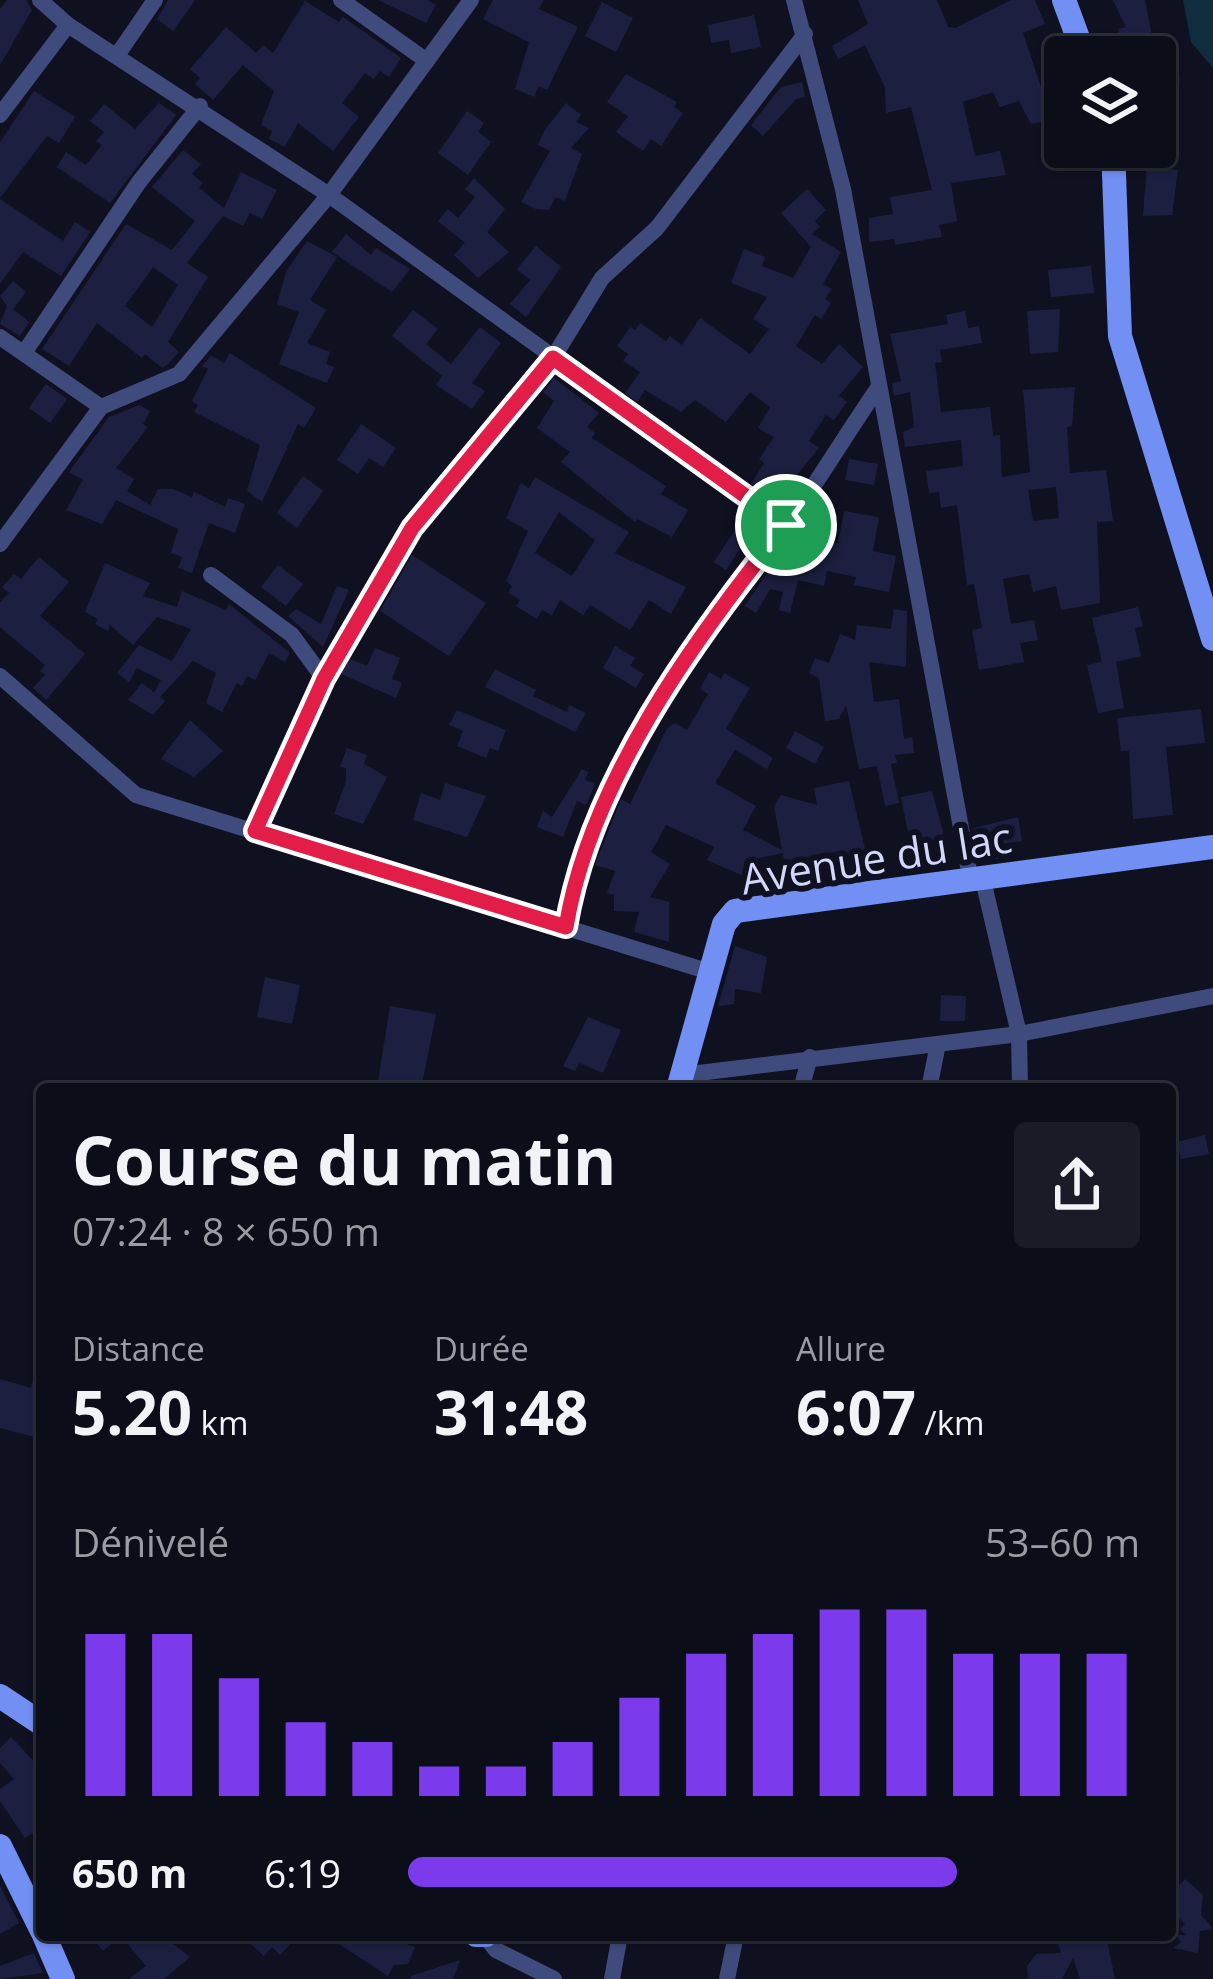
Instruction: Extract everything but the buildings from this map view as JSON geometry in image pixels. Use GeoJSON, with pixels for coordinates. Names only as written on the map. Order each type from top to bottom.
{"type":"FeatureCollection","features":[{"type":"Feature","properties":{"kind":"main road"},"geometry":{"type":"LineString","coordinates":[[1064,0],[1077,36]]}},
{"type":"Feature","properties":{"kind":"main road"},"geometry":{"type":"LineString","coordinates":[[1114,168],[1120,337],[1213,639]]}},
{"type":"Feature","properties":{"kind":"main road","name":"Avenue du lac"},"geometry":{"type":"LineString","coordinates":[[680,1082],[724,924],[735,911],[1213,847]]}},
{"type":"Feature","properties":{"kind":"main road"},"geometry":{"type":"LineString","coordinates":[[0,1696],[36,1720]]}},
{"type":"Feature","properties":{"kind":"main road"},"geometry":{"type":"LineString","coordinates":[[0,1846],[36,1919]]}},
{"type":"Feature","properties":{"kind":"main road"},"geometry":{"type":"LineString","coordinates":[[46,1941],[63,1979]]}},
{"type":"Feature","properties":{"kind":"street"},"geometry":{"type":"LineString","coordinates":[[40,0],[68,25],[200,106],[329,195],[786,525]]}},
{"type":"Feature","properties":{"kind":"street"},"geometry":{"type":"LineString","coordinates":[[118,54],[155,0]]}},
{"type":"Feature","properties":{"kind":"street"},"geometry":{"type":"LineString","coordinates":[[341,0],[427,62]]}},
{"type":"Feature","properties":{"kind":"street"},"geometry":{"type":"LineString","coordinates":[[0,544],[101,407],[179,374],[329,195],[471,0]]}},
{"type":"Feature","properties":{"kind":"street"},"geometry":{"type":"LineString","coordinates":[[794,0],[843,189],[977,881],[1019,1034],[1020,1083]]}},
{"type":"Feature","properties":{"kind":"street"},"geometry":{"type":"LineString","coordinates":[[0,115],[68,25]]}},
{"type":"Feature","properties":{"kind":"street"},"geometry":{"type":"LineString","coordinates":[[255,831],[324,679],[412,528],[553,358],[602,278],[657,228],[805,34]]}},
{"type":"Feature","properties":{"kind":"street"},"geometry":{"type":"LineString","coordinates":[[24,353],[139,182],[200,106]]}},
{"type":"Feature","properties":{"kind":"street"},"geometry":{"type":"LineString","coordinates":[[0,337],[101,407]]}},
{"type":"Feature","properties":{"kind":"street"},"geometry":{"type":"LineString","coordinates":[[566,927],[587,836],[690,652],[786,525],[878,388]]}},
{"type":"Feature","properties":{"kind":"street"},"geometry":{"type":"LineString","coordinates":[[211,575],[292,635],[324,679]]}},
{"type":"Feature","properties":{"kind":"street"},"geometry":{"type":"LineString","coordinates":[[0,676],[136,795],[710,972]]}},
{"type":"Feature","properties":{"kind":"street"},"geometry":{"type":"LineString","coordinates":[[680,1082],[810,1057],[1019,1034],[1213,996]]}},
{"type":"Feature","properties":{"kind":"street"},"geometry":{"type":"LineString","coordinates":[[930,1083],[938,1044]]}},
{"type":"Feature","properties":{"kind":"street"},"geometry":{"type":"LineString","coordinates":[[803,1083],[810,1057]]}},
{"type":"Feature","properties":{"kind":"street"},"geometry":{"type":"LineString","coordinates":[[490,1941],[496,1950],[554,1979]]}},
{"type":"Feature","properties":{"kind":"street"},"geometry":{"type":"LineString","coordinates":[[612,1979],[619,1941]]}},
{"type":"Feature","properties":{"kind":"street"},"geometry":{"type":"LineString","coordinates":[[727,1979],[735,1941]]}},
{"type":"Feature","properties":{"kind":"water"},"geometry":{"type":"Polygon","coordinates":[[[1183,0],[1213,0],[1213,68],[1191,42],[1183,0]]]}},
{"type":"Feature","properties":{"kind":"route"},"geometry":{"type":"LineString","coordinates":[[553,358],[786,525],[690,652],[587,836],[566,927],[255,831],[324,679],[412,528],[553,358]]}}]}
